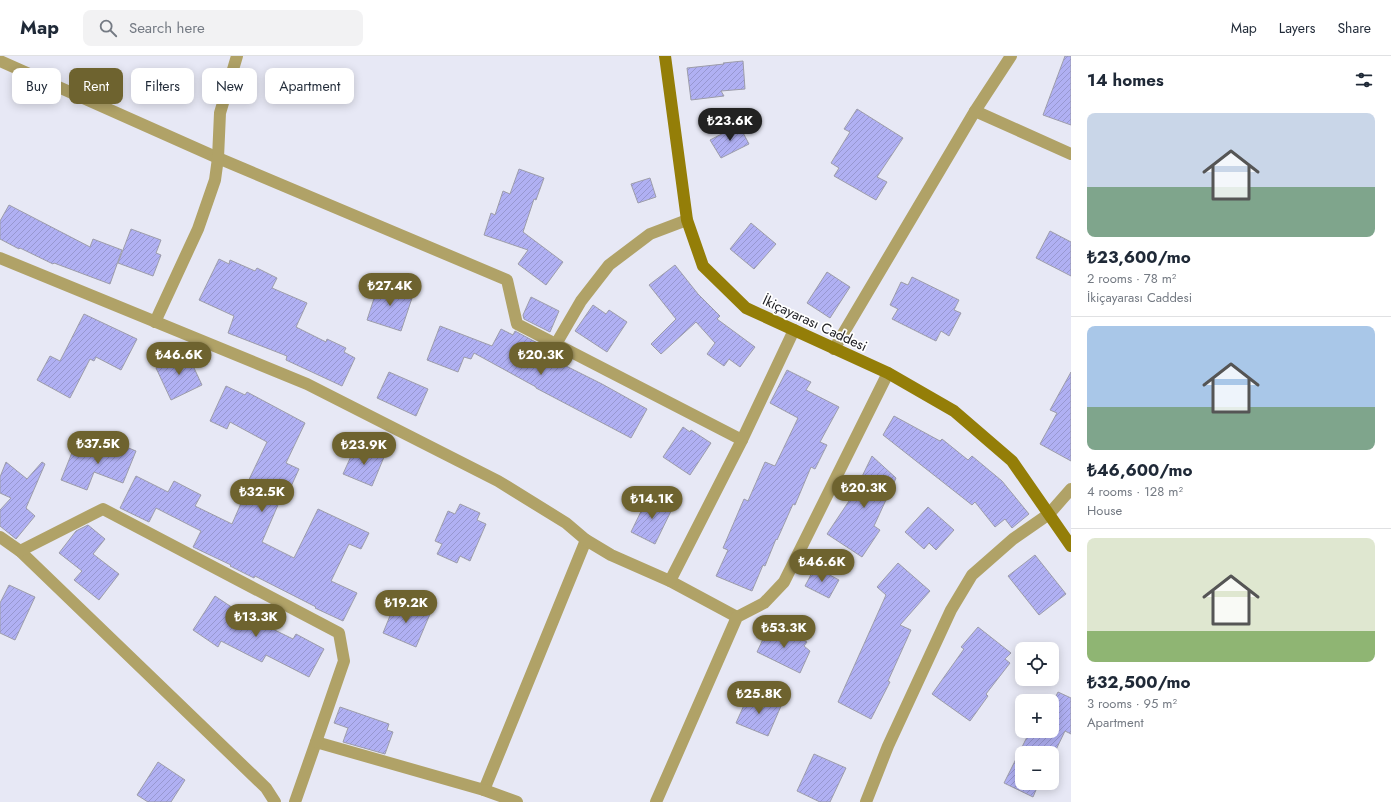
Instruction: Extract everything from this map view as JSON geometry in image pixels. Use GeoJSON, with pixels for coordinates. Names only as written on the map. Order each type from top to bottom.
{"type":"FeatureCollection","features":[{"type":"Feature","properties":{"kind":"street"},"geometry":{"type":"LineString","coordinates":[[155,322],[198,229],[215,180],[218,158],[220,113],[237,56]]}},
{"type":"Feature","properties":{"kind":"street","name":"İkiçayarası Caddesi"},"geometry":{"type":"LineString","coordinates":[[665,56],[687,220],[703,266],[746,308],[888,373],[954,411],[1012,460],[1071,546]]}},
{"type":"Feature","properties":{"kind":"street"},"geometry":{"type":"LineString","coordinates":[[834,349],[975,111],[1011,56]]}},
{"type":"Feature","properties":{"kind":"street"},"geometry":{"type":"LineString","coordinates":[[0,61],[218,158],[507,280],[517,324],[742,440]]}},
{"type":"Feature","properties":{"kind":"street"},"geometry":{"type":"LineString","coordinates":[[975,111],[1071,154]]}},
{"type":"Feature","properties":{"kind":"street"},"geometry":{"type":"LineString","coordinates":[[556,344],[580,301],[609,265],[650,234],[687,220]]}},
{"type":"Feature","properties":{"kind":"street"},"geometry":{"type":"LineString","coordinates":[[0,258],[307,384],[498,481],[566,522],[586,540],[610,555],[670,582],[737,616]]}},
{"type":"Feature","properties":{"kind":"street"},"geometry":{"type":"LineString","coordinates":[[670,582],[742,440],[794,330]]}},
{"type":"Feature","properties":{"kind":"street"},"geometry":{"type":"LineString","coordinates":[[656,802],[737,616],[764,603],[784,582],[888,373]]}},
{"type":"Feature","properties":{"kind":"street"},"geometry":{"type":"LineString","coordinates":[[866,802],[888,746],[951,610],[972,575],[1013,539],[1049,514],[1071,489]]}},
{"type":"Feature","properties":{"kind":"street"},"geometry":{"type":"LineString","coordinates":[[20,552],[103,509],[339,633],[344,661],[295,802]]}},
{"type":"Feature","properties":{"kind":"street"},"geometry":{"type":"LineString","coordinates":[[0,537],[20,552],[266,788],[275,802]]}},
{"type":"Feature","properties":{"kind":"street"},"geometry":{"type":"LineString","coordinates":[[484,790],[586,540]]}},
{"type":"Feature","properties":{"kind":"street"},"geometry":{"type":"LineString","coordinates":[[316,742],[484,790],[517,802]]}},
{"type":"Feature","properties":{"kind":"building"},"geometry":{"type":"Polygon","coordinates":[[[1065,56],[1071,56],[1071,125],[1043,115],[1065,56]]]}},
{"type":"Feature","properties":{"kind":"building"},"geometry":{"type":"Polygon","coordinates":[[[743,61],[745,89],[721,91],[724,96],[691,100],[687,68],[743,61]]]}},
{"type":"Feature","properties":{"kind":"building"},"geometry":{"type":"Polygon","coordinates":[[[857,109],[903,138],[877,177],[887,182],[876,200],[834,176],[839,168],[831,163],[850,132],[844,129],[857,109]]]}},
{"type":"Feature","properties":{"kind":"building"},"geometry":{"type":"Polygon","coordinates":[[[739,125],[749,144],[721,158],[710,140],[739,125]]]}},
{"type":"Feature","properties":{"kind":"building"},"geometry":{"type":"Polygon","coordinates":[[[519,169],[544,178],[536,200],[534,199],[523,232],[563,262],[546,285],[518,264],[528,250],[484,235],[491,213],[495,215],[503,191],[510,194],[519,169]]]}},
{"type":"Feature","properties":{"kind":"building"},"geometry":{"type":"Polygon","coordinates":[[[650,178],[656,197],[638,203],[631,184],[650,178]]]}},
{"type":"Feature","properties":{"kind":"building"},"geometry":{"type":"Polygon","coordinates":[[[9,205],[90,247],[93,239],[122,250],[110,284],[54,263],[53,264],[0,239],[0,221],[9,205]]]}},
{"type":"Feature","properties":{"kind":"building"},"geometry":{"type":"Polygon","coordinates":[[[751,223],[776,244],[754,269],[730,249],[751,223]]]}},
{"type":"Feature","properties":{"kind":"building"},"geometry":{"type":"Polygon","coordinates":[[[131,229],[161,240],[156,253],[161,255],[153,276],[118,263],[131,229]]]}},
{"type":"Feature","properties":{"kind":"building"},"geometry":{"type":"Polygon","coordinates":[[[1050,231],[1071,242],[1071,276],[1036,258],[1050,231]]]}},
{"type":"Feature","properties":{"kind":"building"},"geometry":{"type":"Polygon","coordinates":[[[219,259],[229,264],[230,260],[255,271],[257,268],[277,278],[272,288],[307,303],[296,327],[326,342],[327,339],[346,348],[344,352],[355,358],[342,386],[286,360],[287,356],[228,333],[234,316],[199,300],[219,259]]]}},
{"type":"Feature","properties":{"kind":"building"},"geometry":{"type":"Polygon","coordinates":[[[675,265],[698,294],[720,316],[717,319],[755,347],[740,367],[729,359],[724,366],[707,354],[715,343],[696,322],[661,354],[651,344],[676,319],[649,285],[675,265]]]}},
{"type":"Feature","properties":{"kind":"building"},"geometry":{"type":"Polygon","coordinates":[[[827,272],[850,287],[830,318],[807,303],[827,272]]]}},
{"type":"Feature","properties":{"kind":"building"},"geometry":{"type":"Polygon","coordinates":[[[912,277],[959,300],[954,310],[961,313],[949,336],[941,331],[936,341],[892,319],[898,309],[890,305],[901,282],[908,285],[912,277]]]}},
{"type":"Feature","properties":{"kind":"building"},"geometry":{"type":"Polygon","coordinates":[[[379,283],[413,295],[401,331],[367,320],[379,283]]]}},
{"type":"Feature","properties":{"kind":"building"},"geometry":{"type":"Polygon","coordinates":[[[531,297],[559,311],[550,332],[524,319],[523,315],[531,297]]]}},
{"type":"Feature","properties":{"kind":"building"},"geometry":{"type":"Polygon","coordinates":[[[593,305],[606,314],[609,310],[627,322],[607,352],[575,331],[593,305]]]}},
{"type":"Feature","properties":{"kind":"building"},"geometry":{"type":"Polygon","coordinates":[[[84,314],[137,339],[121,370],[96,357],[94,361],[90,359],[70,398],[37,380],[50,356],[60,361],[84,314]]]}},
{"type":"Feature","properties":{"kind":"building"},"geometry":{"type":"Polygon","coordinates":[[[440,326],[492,346],[501,329],[513,335],[515,331],[543,346],[540,353],[602,384],[647,409],[631,438],[536,388],[474,353],[471,359],[464,357],[458,372],[427,360],[440,326]]]}},
{"type":"Feature","properties":{"kind":"building"},"geometry":{"type":"Polygon","coordinates":[[[187,353],[202,385],[171,400],[156,368],[187,353]]]}},
{"type":"Feature","properties":{"kind":"building"},"geometry":{"type":"Polygon","coordinates":[[[787,370],[811,382],[806,390],[839,407],[820,442],[827,445],[815,469],[811,467],[795,505],[793,504],[752,591],[716,576],[728,550],[723,548],[744,499],[748,501],[765,462],[775,466],[798,418],[770,403],[787,370]]]}},
{"type":"Feature","properties":{"kind":"building"},"geometry":{"type":"Polygon","coordinates":[[[389,372],[428,389],[416,416],[377,398],[389,372]]]}},
{"type":"Feature","properties":{"kind":"building"},"geometry":{"type":"Polygon","coordinates":[[[1071,372],[1071,461],[1040,444],[1057,413],[1050,410],[1071,372]]]}},
{"type":"Feature","properties":{"kind":"building"},"geometry":{"type":"Polygon","coordinates":[[[226,386],[245,395],[247,392],[305,423],[286,463],[299,469],[288,493],[284,491],[262,542],[294,558],[318,509],[369,533],[361,549],[349,544],[331,581],[357,593],[343,621],[255,576],[254,578],[193,547],[201,531],[156,508],[149,522],[120,508],[136,476],[168,492],[174,481],[201,495],[195,506],[232,524],[246,492],[244,490],[267,442],[230,422],[227,429],[210,421],[226,386]]]}},
{"type":"Feature","properties":{"kind":"building"},"geometry":{"type":"Polygon","coordinates":[[[894,416],[940,441],[942,439],[968,460],[972,456],[1002,481],[1029,514],[1012,528],[1005,519],[995,527],[975,502],[972,505],[883,435],[894,416]]]}},
{"type":"Feature","properties":{"kind":"building"},"geometry":{"type":"Polygon","coordinates":[[[683,427],[690,432],[691,430],[711,443],[690,475],[663,457],[683,427]]]}},
{"type":"Feature","properties":{"kind":"building"},"geometry":{"type":"Polygon","coordinates":[[[111,441],[136,451],[123,483],[94,472],[87,490],[61,480],[75,445],[105,455],[111,441]]]}},
{"type":"Feature","properties":{"kind":"building"},"geometry":{"type":"Polygon","coordinates":[[[356,445],[384,457],[372,486],[343,474],[356,445]]]}},
{"type":"Feature","properties":{"kind":"building"},"geometry":{"type":"Polygon","coordinates":[[[872,456],[896,478],[874,526],[880,530],[862,557],[827,534],[853,495],[872,456]]]}},
{"type":"Feature","properties":{"kind":"building"},"geometry":{"type":"Polygon","coordinates":[[[6,462],[27,479],[42,462],[45,464],[26,508],[35,516],[16,539],[0,526],[0,510],[11,498],[0,493],[0,477],[6,462]]]}},
{"type":"Feature","properties":{"kind":"building"},"geometry":{"type":"Polygon","coordinates":[[[649,495],[673,507],[655,544],[631,532],[649,495]]]}},
{"type":"Feature","properties":{"kind":"building"},"geometry":{"type":"Polygon","coordinates":[[[460,504],[480,513],[477,520],[486,524],[470,561],[460,556],[457,563],[437,554],[442,544],[435,541],[448,511],[455,514],[460,504]]]}},
{"type":"Feature","properties":{"kind":"building"},"geometry":{"type":"Polygon","coordinates":[[[928,507],[954,530],[936,550],[929,543],[924,549],[905,532],[928,507]]]}},
{"type":"Feature","properties":{"kind":"building"},"geometry":{"type":"Polygon","coordinates":[[[88,525],[105,539],[93,554],[119,574],[99,600],[74,580],[82,571],[59,553],[76,531],[88,525]]]}},
{"type":"Feature","properties":{"kind":"building"},"geometry":{"type":"Polygon","coordinates":[[[1035,555],[1066,594],[1039,615],[1008,576],[1035,555]]]}},
{"type":"Feature","properties":{"kind":"building"},"geometry":{"type":"Polygon","coordinates":[[[898,563],[930,591],[900,625],[911,630],[888,681],[890,682],[871,719],[838,702],[886,595],[877,587],[898,563]]]}},
{"type":"Feature","properties":{"kind":"building"},"geometry":{"type":"Polygon","coordinates":[[[815,567],[839,580],[829,598],[805,586],[815,567]]]}},
{"type":"Feature","properties":{"kind":"building"},"geometry":{"type":"Polygon","coordinates":[[[9,585],[35,597],[15,640],[0,633],[0,603],[9,585]]]}},
{"type":"Feature","properties":{"kind":"building"},"geometry":{"type":"Polygon","coordinates":[[[215,596],[242,614],[293,639],[296,634],[324,649],[309,677],[266,655],[262,662],[221,641],[218,647],[193,630],[215,596]]]}},
{"type":"Feature","properties":{"kind":"building"},"geometry":{"type":"Polygon","coordinates":[[[396,601],[430,614],[416,647],[383,633],[396,601]]]}},
{"type":"Feature","properties":{"kind":"building"},"geometry":{"type":"Polygon","coordinates":[[[770,624],[807,642],[804,646],[810,651],[800,673],[757,652],[770,624]]]}},
{"type":"Feature","properties":{"kind":"building"},"geometry":{"type":"Polygon","coordinates":[[[978,627],[1011,653],[1005,659],[1010,663],[986,694],[988,696],[970,721],[932,694],[964,649],[961,647],[978,627]]]}},
{"type":"Feature","properties":{"kind":"building"},"geometry":{"type":"Polygon","coordinates":[[[1058,692],[1071,698],[1071,734],[1065,731],[1058,746],[1022,746],[1026,738],[1059,738],[1059,694],[1057,694],[1058,692]]]}},
{"type":"Feature","properties":{"kind":"building"},"geometry":{"type":"Polygon","coordinates":[[[749,694],[781,706],[768,736],[736,723],[749,694]]]}},
{"type":"Feature","properties":{"kind":"building"},"geometry":{"type":"Polygon","coordinates":[[[340,707],[389,724],[387,730],[393,732],[385,754],[343,742],[348,728],[334,723],[340,707]]]}},
{"type":"Feature","properties":{"kind":"building"},"geometry":{"type":"Polygon","coordinates":[[[814,754],[846,768],[830,802],[820,802],[797,791],[814,754]]]}},
{"type":"Feature","properties":{"kind":"building"},"geometry":{"type":"Polygon","coordinates":[[[1015,761],[1015,788],[1004,783],[1015,761]]]}},
{"type":"Feature","properties":{"kind":"building"},"geometry":{"type":"Polygon","coordinates":[[[158,762],[185,780],[171,802],[148,802],[137,795],[158,762]]]}},
{"type":"Feature","properties":{"kind":"building"},"geometry":{"type":"Polygon","coordinates":[[[1018,790],[1036,790],[1033,797],[1018,790]]]}}]}
